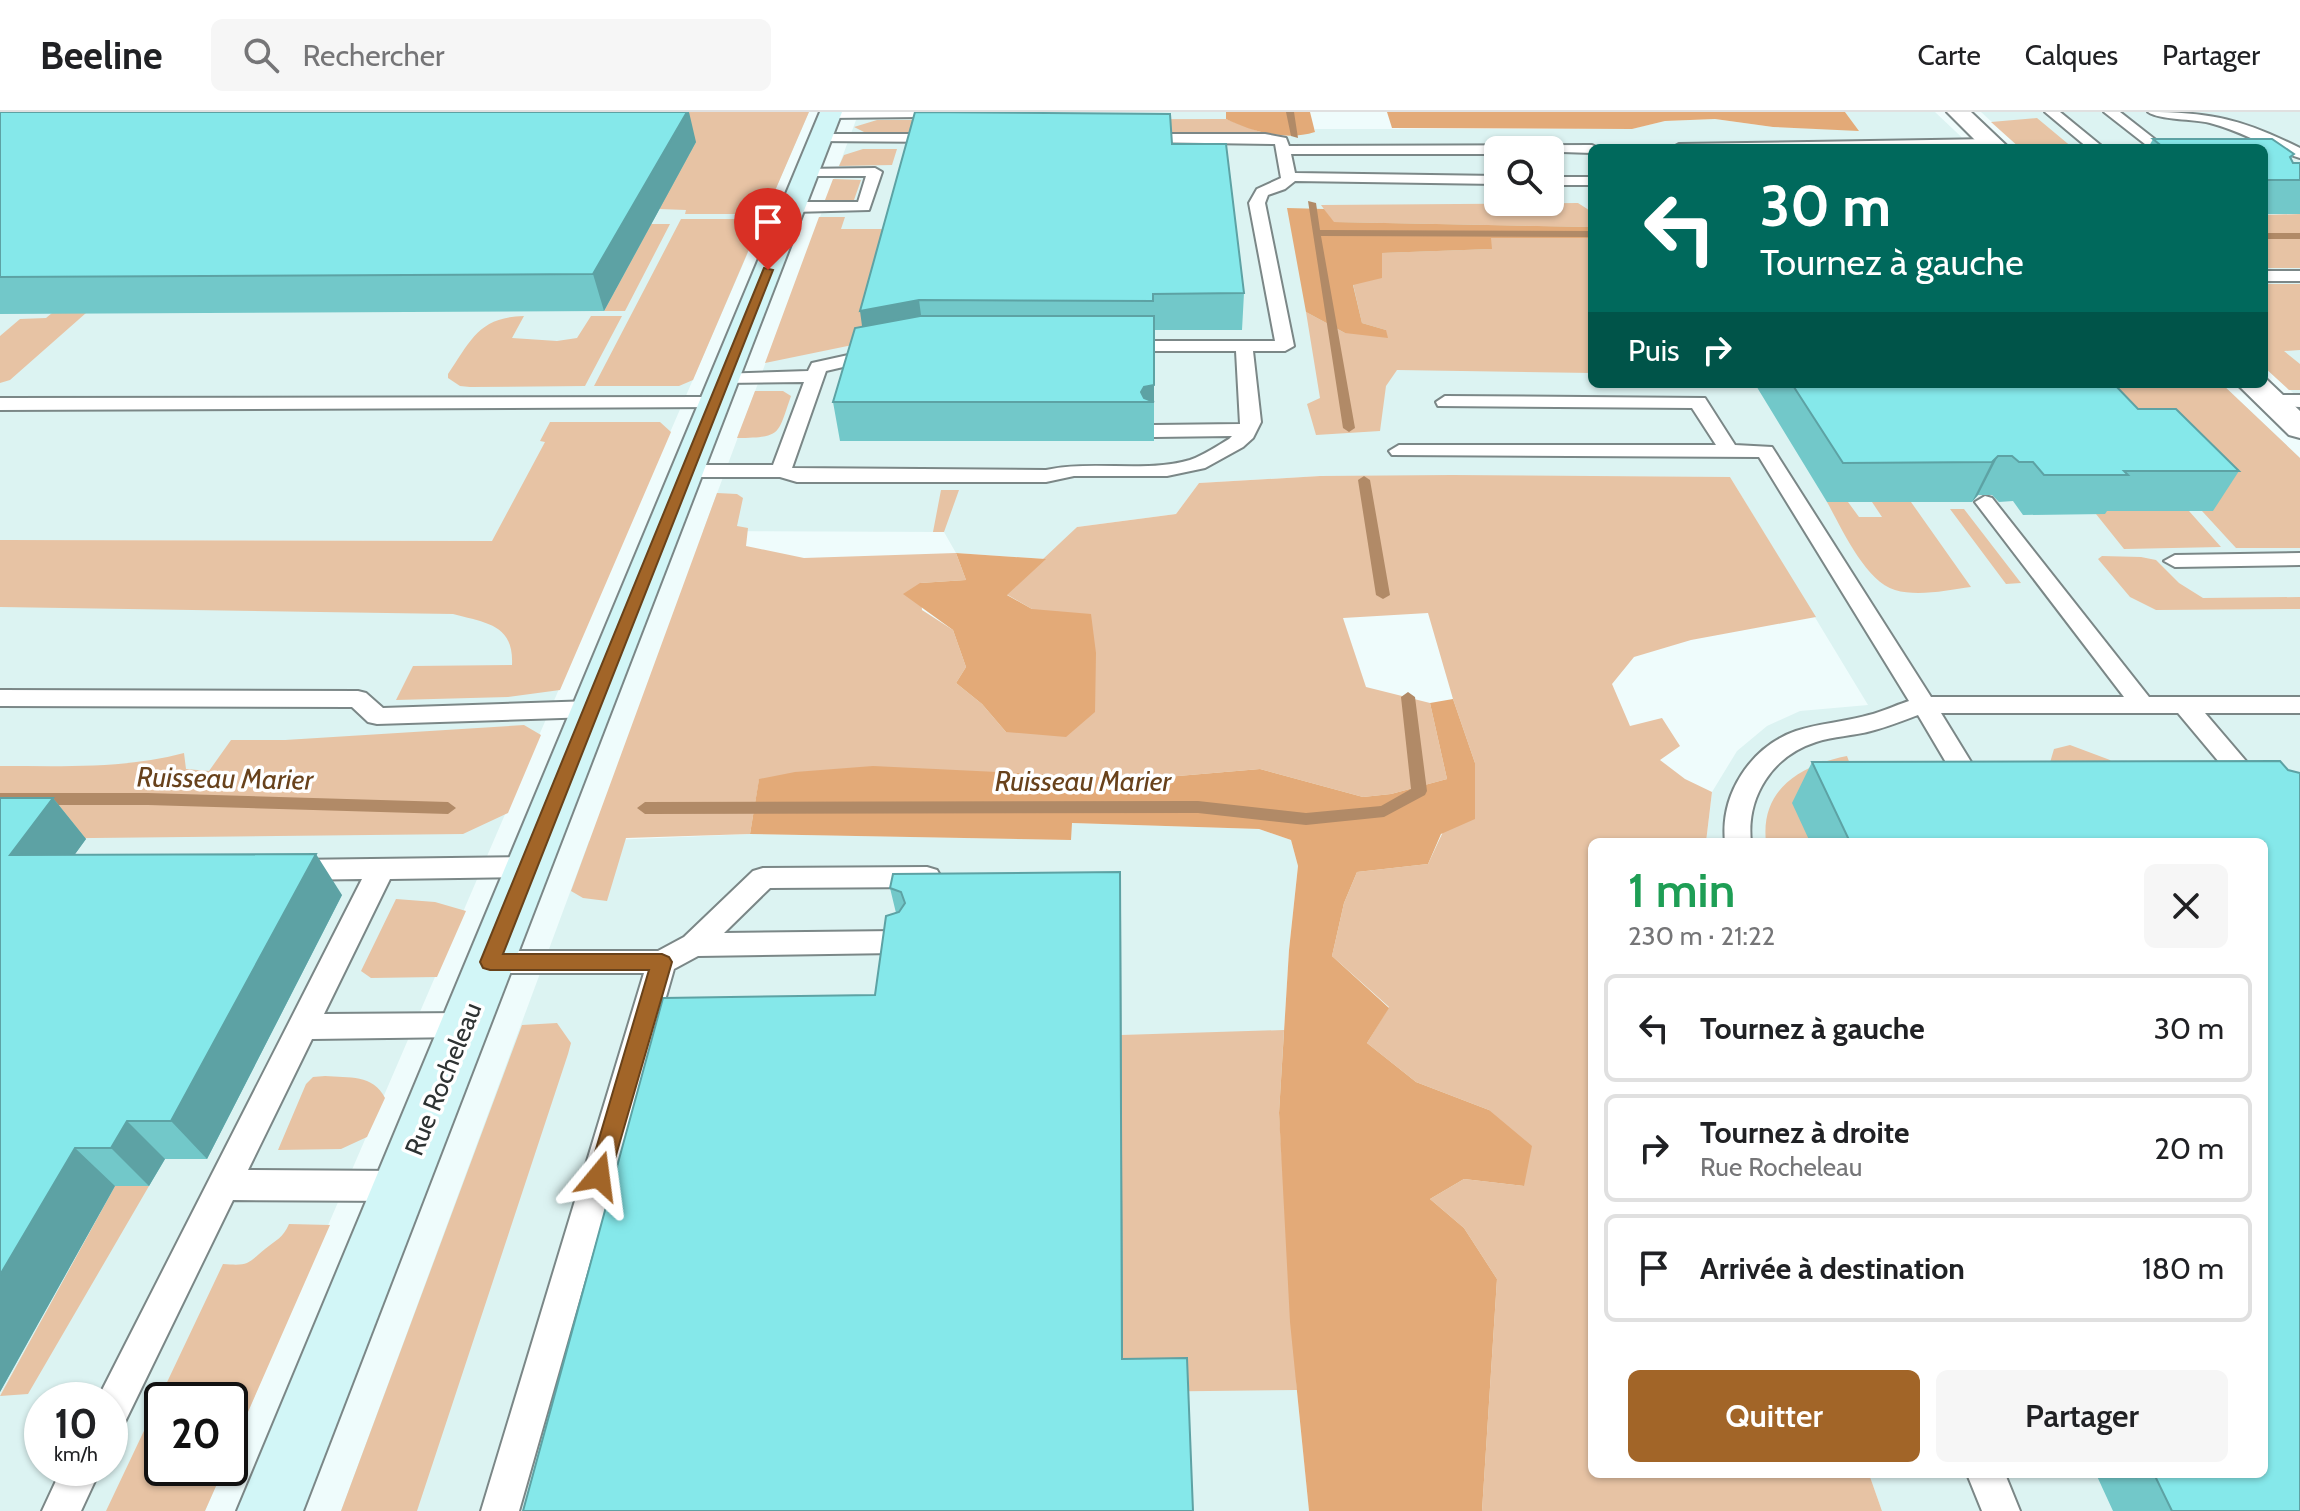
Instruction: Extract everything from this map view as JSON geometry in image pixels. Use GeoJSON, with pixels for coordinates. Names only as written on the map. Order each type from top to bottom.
{"type":"FeatureCollection","features":[{"type":"Feature","properties":{"kind":"street"},"geometry":{"type":"LineString","coordinates":[[1958,112],[1993,144]]}},
{"type":"Feature","properties":{"kind":"street","name":"Rue Rocheleau"},"geometry":{"type":"LineString","coordinates":[[270,1511],[816,149]]}},
{"type":"Feature","properties":{"kind":"street"},"geometry":{"type":"LineString","coordinates":[[2275,395],[2300,428]]}},
{"type":"Feature","properties":{"kind":"lane"},"geometry":{"type":"LineString","coordinates":[[816,149],[1009,112]]}},
{"type":"Feature","properties":{"kind":"lane"},"geometry":{"type":"LineString","coordinates":[[2052,112],[2092,144]]}},
{"type":"Feature","properties":{"kind":"lane"},"geometry":{"type":"LineString","coordinates":[[2111,112],[2154,144]]}},
{"type":"Feature","properties":{"kind":"lane"},"geometry":{"type":"LineString","coordinates":[[2155,112],[2189,113],[2226,121],[2300,154]]}},
{"type":"Feature","properties":{"kind":"lane"},"geometry":{"type":"LineString","coordinates":[[816,149],[959,138]]}},
{"type":"Feature","properties":{"kind":"lane"},"geometry":{"type":"LineString","coordinates":[[1127,138],[1265,138],[1281,141],[1288,177]]}},
{"type":"Feature","properties":{"kind":"lane"},"geometry":{"type":"LineString","coordinates":[[1283,150],[1588,149]]}},
{"type":"Feature","properties":{"kind":"lane"},"geometry":{"type":"LineString","coordinates":[[1096,346],[1285,346],[1257,203],[1262,192],[1280,186],[1288,177],[1484,180]]}},
{"type":"Feature","properties":{"kind":"lane"},"geometry":{"type":"LineString","coordinates":[[1564,181],[1588,181]]}},
{"type":"Feature","properties":{"kind":"lane"},"geometry":{"type":"LineString","coordinates":[[2268,276],[2300,276]]}},
{"type":"Feature","properties":{"kind":"lane"},"geometry":{"type":"LineString","coordinates":[[687,471],[781,471],[797,476],[942,477],[1046,476],[1074,470],[1167,470],[1208,459],[1236,443],[1247,430],[1251,422],[1244,346]]}},
{"type":"Feature","properties":{"kind":"lane"},"geometry":{"type":"LineString","coordinates":[[781,471],[814,376],[823,365],[904,349]]}},
{"type":"Feature","properties":{"kind":"lane"},"geometry":{"type":"LineString","coordinates":[[0,404],[719,390],[814,376]]}},
{"type":"Feature","properties":{"kind":"lane"},"geometry":{"type":"LineString","coordinates":[[1445,402],[1698,402],[1729,451]]}},
{"type":"Feature","properties":{"kind":"lane"},"geometry":{"type":"LineString","coordinates":[[1154,431],[1247,430]]}},
{"type":"Feature","properties":{"kind":"lane"},"geometry":{"type":"LineString","coordinates":[[1399,451],[1765,451],[1966,775]]}},
{"type":"Feature","properties":{"kind":"lane"},"geometry":{"type":"LineString","coordinates":[[1985,502],[2141,703]]}},
{"type":"Feature","properties":{"kind":"lane"},"geometry":{"type":"LineString","coordinates":[[2175,561],[2300,559]]}},
{"type":"Feature","properties":{"kind":"lane"},"geometry":{"type":"LineString","coordinates":[[0,698],[358,699],[377,716],[592,709]]}},
{"type":"Feature","properties":{"kind":"lane"},"geometry":{"type":"LineString","coordinates":[[2184,704],[2266,802]]}},
{"type":"Feature","properties":{"kind":"lane"},"geometry":{"type":"LineString","coordinates":[[1738,838],[1737,809],[1747,786],[1759,768],[1777,752],[1800,739],[1869,723],[1924,705],[2300,705]]}},
{"type":"Feature","properties":{"kind":"lane"},"geometry":{"type":"LineString","coordinates":[[271,870],[528,867]]}},
{"type":"Feature","properties":{"kind":"lane"},"geometry":{"type":"LineString","coordinates":[[126,1382],[381,869]]}},
{"type":"Feature","properties":{"kind":"lane"},"geometry":{"type":"LineString","coordinates":[[490,962],[662,962],[694,945],[763,878],[953,877]]}},
{"type":"Feature","properties":{"kind":"lane"},"geometry":{"type":"LineString","coordinates":[[694,945],[896,942]]}},
{"type":"Feature","properties":{"kind":"lane"},"geometry":{"type":"LineString","coordinates":[[500,1511],[662,962]]}},
{"type":"Feature","properties":{"kind":"lane"},"geometry":{"type":"LineString","coordinates":[[302,1027],[465,1025]]}},
{"type":"Feature","properties":{"kind":"lane"},"geometry":{"type":"LineString","coordinates":[[224,1185],[400,1186]]}},
{"type":"Feature","properties":{"kind":"lane"},"geometry":{"type":"LineString","coordinates":[[1988,1478],[2001,1511]]}},
{"type":"Feature","properties":{"kind":"lane"},"geometry":{"type":"LineString","coordinates":[[61,1511],[73,1486]]}},
{"type":"Feature","properties":{"kind":"shaded area"},"geometry":{"type":"Polygon","coordinates":[[[0,112],[809,112],[619,550],[548,541],[0,540],[0,112]]]}},
{"type":"Feature","properties":{"kind":"shaded area"},"geometry":{"type":"Polygon","coordinates":[[[668,112],[809,112],[765,214],[685,214],[686,210],[659,209],[695,143],[668,112]]]}},
{"type":"Feature","properties":{"kind":"shaded area"},"geometry":{"type":"Polygon","coordinates":[[[859,112],[1226,112],[1226,119],[1263,133],[1287,136],[1315,132],[1315,129],[1631,129],[1665,121],[1715,119],[1773,127],[1858,130],[1845,112],[1935,112],[1969,144],[1588,144],[1588,388],[2226,388],[2300,458],[2300,1511],[1882,1511],[1870,1478],[2268,1478],[2268,838],[1706,838],[1712,792],[1737,751],[1767,726],[1800,711],[1868,705],[1730,477],[1320,476],[1199,483],[1176,514],[1077,527],[1046,559],[956,553],[944,532],[703,531],[859,112]]]}},
{"type":"Feature","properties":{"kind":"shaded area"},"geometry":{"type":"Polygon","coordinates":[[[1226,112],[1310,112],[1315,132],[1293,136],[1258,131],[1226,119],[1226,112]]]}},
{"type":"Feature","properties":{"kind":"shaded area"},"geometry":{"type":"Polygon","coordinates":[[[1387,112],[1845,112],[1859,131],[1773,127],[1715,119],[1665,121],[1632,129],[1392,128],[1387,112]]]}},
{"type":"Feature","properties":{"kind":"shaded area"},"geometry":{"type":"Polygon","coordinates":[[[1981,112],[2300,112],[2300,399],[2268,371],[2268,144],[2016,144],[1981,112]]]}},
{"type":"Feature","properties":{"kind":"shaded area"},"geometry":{"type":"Polygon","coordinates":[[[2037,118],[2068,144],[2016,144],[1991,122],[2037,118]]]}},
{"type":"Feature","properties":{"kind":"shaded area"},"geometry":{"type":"Polygon","coordinates":[[[1226,119],[1263,133],[864,132],[854,127],[877,120],[1226,119]]]}},
{"type":"Feature","properties":{"kind":"shaded area"},"geometry":{"type":"Polygon","coordinates":[[[863,149],[897,149],[892,165],[839,166],[844,155],[863,149]]]}},
{"type":"Feature","properties":{"kind":"shaded area"},"geometry":{"type":"Polygon","coordinates":[[[833,179],[861,180],[854,200],[825,200],[833,179]]]}},
{"type":"Feature","properties":{"kind":"shaded area"},"geometry":{"type":"Polygon","coordinates":[[[1564,203],[1578,203],[1588,209],[1588,227],[1333,222],[1321,205],[1484,204],[1484,216],[1564,216],[1564,203]]]}},
{"type":"Feature","properties":{"kind":"shaded area"},"geometry":{"type":"Polygon","coordinates":[[[1287,208],[1324,209],[1334,222],[1588,227],[1588,238],[1491,238],[1492,249],[1382,253],[1382,278],[1353,285],[1362,323],[1386,330],[1388,338],[1345,333],[1306,312],[1287,208]]]}},
{"type":"Feature","properties":{"kind":"shaded area"},"geometry":{"type":"Polygon","coordinates":[[[2300,214],[2300,268],[2268,268],[2268,215],[2300,214]]]}},
{"type":"Feature","properties":{"kind":"shaded area"},"geometry":{"type":"Polygon","coordinates":[[[819,217],[845,217],[841,229],[885,229],[867,342],[765,363],[819,217]]]}},
{"type":"Feature","properties":{"kind":"shaded area"},"geometry":{"type":"Polygon","coordinates":[[[681,219],[762,219],[693,380],[679,386],[594,386],[681,219]]]}},
{"type":"Feature","properties":{"kind":"shaded area"},"geometry":{"type":"Polygon","coordinates":[[[651,224],[670,224],[625,311],[604,311],[651,224]]]}},
{"type":"Feature","properties":{"kind":"shaded area"},"geometry":{"type":"Polygon","coordinates":[[[1490,238],[1588,238],[1588,373],[1397,370],[1386,386],[1380,431],[1316,435],[1307,404],[1320,398],[1306,312],[1345,333],[1386,330],[1362,323],[1353,284],[1381,253],[1491,249],[1490,238]]]}},
{"type":"Feature","properties":{"kind":"shaded area"},"geometry":{"type":"Polygon","coordinates":[[[2268,284],[2300,284],[2300,350],[2284,351],[2300,364],[2300,390],[2289,390],[2268,371],[2268,284]]]}},
{"type":"Feature","properties":{"kind":"shaded area"},"geometry":{"type":"Polygon","coordinates":[[[52,313],[86,313],[10,380],[0,383],[0,336],[20,319],[46,318],[52,313]]]}},
{"type":"Feature","properties":{"kind":"shaded area"},"geometry":{"type":"Polygon","coordinates":[[[524,316],[512,338],[557,341],[577,338],[591,316],[622,316],[585,386],[470,387],[460,386],[448,378],[470,341],[486,326],[509,317],[524,316]]]}},
{"type":"Feature","properties":{"kind":"shaded area"},"geometry":{"type":"Polygon","coordinates":[[[2063,388],[2226,388],[2300,458],[2300,548],[2236,548],[2202,511],[2063,388]]]}},
{"type":"Feature","properties":{"kind":"shaded area"},"geometry":{"type":"Polygon","coordinates":[[[755,391],[783,391],[791,396],[776,432],[762,437],[737,438],[755,391]]]}},
{"type":"Feature","properties":{"kind":"shaded area"},"geometry":{"type":"Polygon","coordinates":[[[550,422],[660,422],[671,432],[560,690],[508,697],[396,700],[413,666],[512,665],[511,651],[503,633],[487,623],[453,614],[0,607],[0,540],[492,541],[545,442],[540,441],[550,422]]]}},
{"type":"Feature","properties":{"kind":"shaded area"},"geometry":{"type":"Polygon","coordinates":[[[1320,476],[1730,477],[1816,617],[1691,640],[1634,657],[1612,684],[1630,726],[1662,718],[1680,746],[1660,760],[1685,779],[1712,792],[1706,838],[1588,838],[1588,1478],[1870,1478],[1882,1511],[1482,1511],[1497,1279],[1464,1228],[1430,1199],[1464,1179],[1524,1186],[1489,1110],[1416,1082],[1367,1043],[1389,1007],[1332,956],[1344,903],[1357,872],[1428,864],[1475,763],[1428,613],[1343,618],[1366,687],[1430,703],[1447,779],[1391,794],[1363,797],[1260,769],[1143,779],[759,780],[750,834],[626,838],[607,901],[583,898],[571,891],[717,493],[737,494],[743,498],[737,526],[748,528],[746,546],[804,558],[956,553],[966,580],[920,583],[922,610],[953,630],[966,667],[956,683],[982,704],[1006,732],[1032,609],[1006,594],[1077,527],[1176,514],[1199,483],[1320,476]]]}},
{"type":"Feature","properties":{"kind":"shaded area"},"geometry":{"type":"Polygon","coordinates":[[[941,490],[959,490],[944,532],[933,532],[941,490]]]}},
{"type":"Feature","properties":{"kind":"shaded area"},"geometry":{"type":"Polygon","coordinates":[[[2093,500],[2189,511],[2221,547],[2124,549],[2096,514],[2104,514],[2093,500]]]}},
{"type":"Feature","properties":{"kind":"shaded area"},"geometry":{"type":"Polygon","coordinates":[[[1827,502],[1848,502],[1859,517],[1882,517],[1872,502],[1911,502],[1971,587],[1913,593],[1884,585],[1855,552],[1827,502]]]}},
{"type":"Feature","properties":{"kind":"shaded area"},"geometry":{"type":"Polygon","coordinates":[[[1950,509],[1964,509],[2021,583],[2006,584],[1950,509]]]}},
{"type":"Feature","properties":{"kind":"shaded area"},"geometry":{"type":"Polygon","coordinates":[[[956,553],[1046,559],[1007,595],[1032,609],[1091,614],[1096,653],[1095,712],[1066,737],[1006,732],[982,704],[956,683],[966,667],[953,630],[903,594],[920,583],[966,580],[956,553]]]}},
{"type":"Feature","properties":{"kind":"shaded area"},"geometry":{"type":"Polygon","coordinates":[[[2102,556],[2156,560],[2179,583],[2203,598],[2300,597],[2300,609],[2156,610],[2130,597],[2098,559],[2102,556]]]}},
{"type":"Feature","properties":{"kind":"shaded area"},"geometry":{"type":"Polygon","coordinates":[[[0,561],[612,566],[248,1411],[248,1382],[144,1382],[144,1486],[216,1486],[205,1511],[0,1511],[0,561]]]}},
{"type":"Feature","properties":{"kind":"shaded area"},"geometry":{"type":"Polygon","coordinates":[[[1453,699],[1475,763],[1475,819],[1441,834],[1428,864],[1357,872],[1344,903],[1332,956],[1389,1008],[1367,1043],[1416,1082],[1489,1110],[1532,1146],[1524,1186],[1464,1179],[1430,1199],[1464,1228],[1497,1279],[1482,1511],[1309,1511],[1290,1322],[1279,1113],[1289,950],[1298,866],[1291,840],[1259,829],[1072,823],[1071,840],[750,834],[759,779],[795,772],[873,766],[1143,779],[1260,769],[1363,797],[1391,794],[1447,779],[1430,703],[1453,699]]]}},
{"type":"Feature","properties":{"kind":"shaded area"},"geometry":{"type":"Polygon","coordinates":[[[524,725],[541,735],[508,813],[463,834],[0,839],[0,766],[116,764],[184,753],[186,769],[209,771],[231,740],[285,740],[524,725]]]}},
{"type":"Feature","properties":{"kind":"shaded area"},"geometry":{"type":"Polygon","coordinates":[[[2070,745],[2110,760],[2137,802],[2049,766],[2054,749],[2070,745]]]}},
{"type":"Feature","properties":{"kind":"shaded area"},"geometry":{"type":"Polygon","coordinates":[[[1847,756],[1864,803],[1816,838],[1766,838],[1770,807],[1777,794],[1800,773],[1847,756]]]}},
{"type":"Feature","properties":{"kind":"shaded area"},"geometry":{"type":"Polygon","coordinates":[[[1071,823],[1259,829],[1291,840],[1298,866],[1289,950],[1279,1113],[1290,1322],[1309,1511],[341,1511],[589,841],[750,834],[1071,840],[1071,823]]]}},
{"type":"Feature","properties":{"kind":"shaded area"},"geometry":{"type":"Polygon","coordinates":[[[396,899],[435,902],[466,911],[437,977],[371,978],[361,971],[396,899]]]}},
{"type":"Feature","properties":{"kind":"shaded area"},"geometry":{"type":"Polygon","coordinates":[[[557,1023],[571,1043],[568,1054],[417,1511],[341,1511],[522,1025],[557,1023]]]}},
{"type":"Feature","properties":{"kind":"shaded area"},"geometry":{"type":"Polygon","coordinates":[[[1284,1030],[1279,1113],[1297,1390],[1123,1392],[1121,1035],[1284,1030]]]}},
{"type":"Feature","properties":{"kind":"shaded area"},"geometry":{"type":"Polygon","coordinates":[[[313,1077],[360,1079],[380,1090],[385,1098],[367,1137],[341,1149],[278,1150],[306,1084],[313,1077]]]}},
{"type":"Feature","properties":{"kind":"shaded area"},"geometry":{"type":"Polygon","coordinates":[[[115,1186],[149,1186],[35,1382],[24,1382],[24,1394],[0,1396],[115,1186]]]}},
{"type":"Feature","properties":{"kind":"shaded area"},"geometry":{"type":"Polygon","coordinates":[[[289,1224],[330,1225],[248,1412],[248,1382],[167,1382],[223,1264],[251,1261],[282,1236],[289,1224]]]}},
{"type":"Feature","properties":{"kind":"shaded area"},"geometry":{"type":"Polygon","coordinates":[[[144,1431],[144,1486],[216,1486],[205,1511],[106,1511],[118,1486],[128,1486],[128,1465],[144,1431]]]}},
{"type":"Feature","properties":{"kind":"building"},"geometry":{"type":"Polygon","coordinates":[[[0,112],[687,112],[593,274],[0,277],[0,112]]]}},
{"type":"Feature","properties":{"kind":"building"},"geometry":{"type":"Polygon","coordinates":[[[915,112],[1170,114],[1172,144],[1226,144],[1244,293],[1153,294],[1153,301],[919,300],[860,311],[915,112]]]}},
{"type":"Feature","properties":{"kind":"building"},"geometry":{"type":"Polygon","coordinates":[[[2153,139],[2272,139],[2294,154],[2290,157],[2293,163],[2300,163],[2300,180],[2268,180],[2268,144],[2159,144],[2153,139]]]}},
{"type":"Feature","properties":{"kind":"building"},"geometry":{"type":"Polygon","coordinates":[[[920,316],[1154,316],[1154,385],[1144,387],[1141,392],[1144,398],[1154,402],[833,402],[855,328],[920,316]]]}},
{"type":"Feature","properties":{"kind":"building"},"geometry":{"type":"Polygon","coordinates":[[[1795,388],[2118,388],[2138,409],[2176,409],[2239,471],[2044,475],[2033,462],[2019,462],[2012,456],[1998,456],[1992,462],[1843,463],[1795,388]]]}},
{"type":"Feature","properties":{"kind":"building"},"geometry":{"type":"Polygon","coordinates":[[[2280,761],[2288,770],[2300,773],[2300,1511],[2172,1511],[2156,1478],[2268,1478],[2268,838],[1848,838],[1812,762],[2280,761]]]}},
{"type":"Feature","properties":{"kind":"building"},"geometry":{"type":"Polygon","coordinates":[[[0,798],[53,798],[10,855],[316,854],[171,1121],[127,1121],[111,1148],[75,1148],[0,1275],[0,798]]]}},
{"type":"Feature","properties":{"kind":"building"},"geometry":{"type":"Polygon","coordinates":[[[1120,872],[1122,1359],[1187,1358],[1193,1511],[523,1511],[663,998],[875,995],[886,916],[899,912],[905,903],[901,892],[890,888],[893,874],[1120,872]]]}},
{"type":"Feature","properties":{"kind":"waterway","name":"Ruisseau Marier"},"geometry":{"type":"LineString","coordinates":[[1290,112],[1295,136]]}},
{"type":"Feature","properties":{"kind":"waterway","name":"Ruisseau Marier"},"geometry":{"type":"LineString","coordinates":[[1311,203],[1316,233]]}},
{"type":"Feature","properties":{"kind":"waterway"},"geometry":{"type":"LineString","coordinates":[[1316,233],[1588,234]]}},
{"type":"Feature","properties":{"kind":"waterway","name":"Ruisseau Marier"},"geometry":{"type":"LineString","coordinates":[[1316,233],[1349,428]]}},
{"type":"Feature","properties":{"kind":"waterway"},"geometry":{"type":"LineString","coordinates":[[2268,236],[2300,236]]}},
{"type":"Feature","properties":{"kind":"waterway","name":"Ruisseau Marier"},"geometry":{"type":"LineString","coordinates":[[1364,480],[1383,595]]}},
{"type":"Feature","properties":{"kind":"waterway","name":"Ruisseau Marier"},"geometry":{"type":"LineString","coordinates":[[645,808],[1198,807],[1306,819],[1384,811],[1419,791],[1408,697]]}},
{"type":"Feature","properties":{"kind":"waterway","name":"Ruisseau Marier"},"geometry":{"type":"LineString","coordinates":[[0,799],[148,799],[448,808]]}},
{"type":"Feature","properties":{"kind":"route"},"geometry":{"type":"LineString","coordinates":[[599,1176],[662,962],[490,962],[768,270]]}}]}
